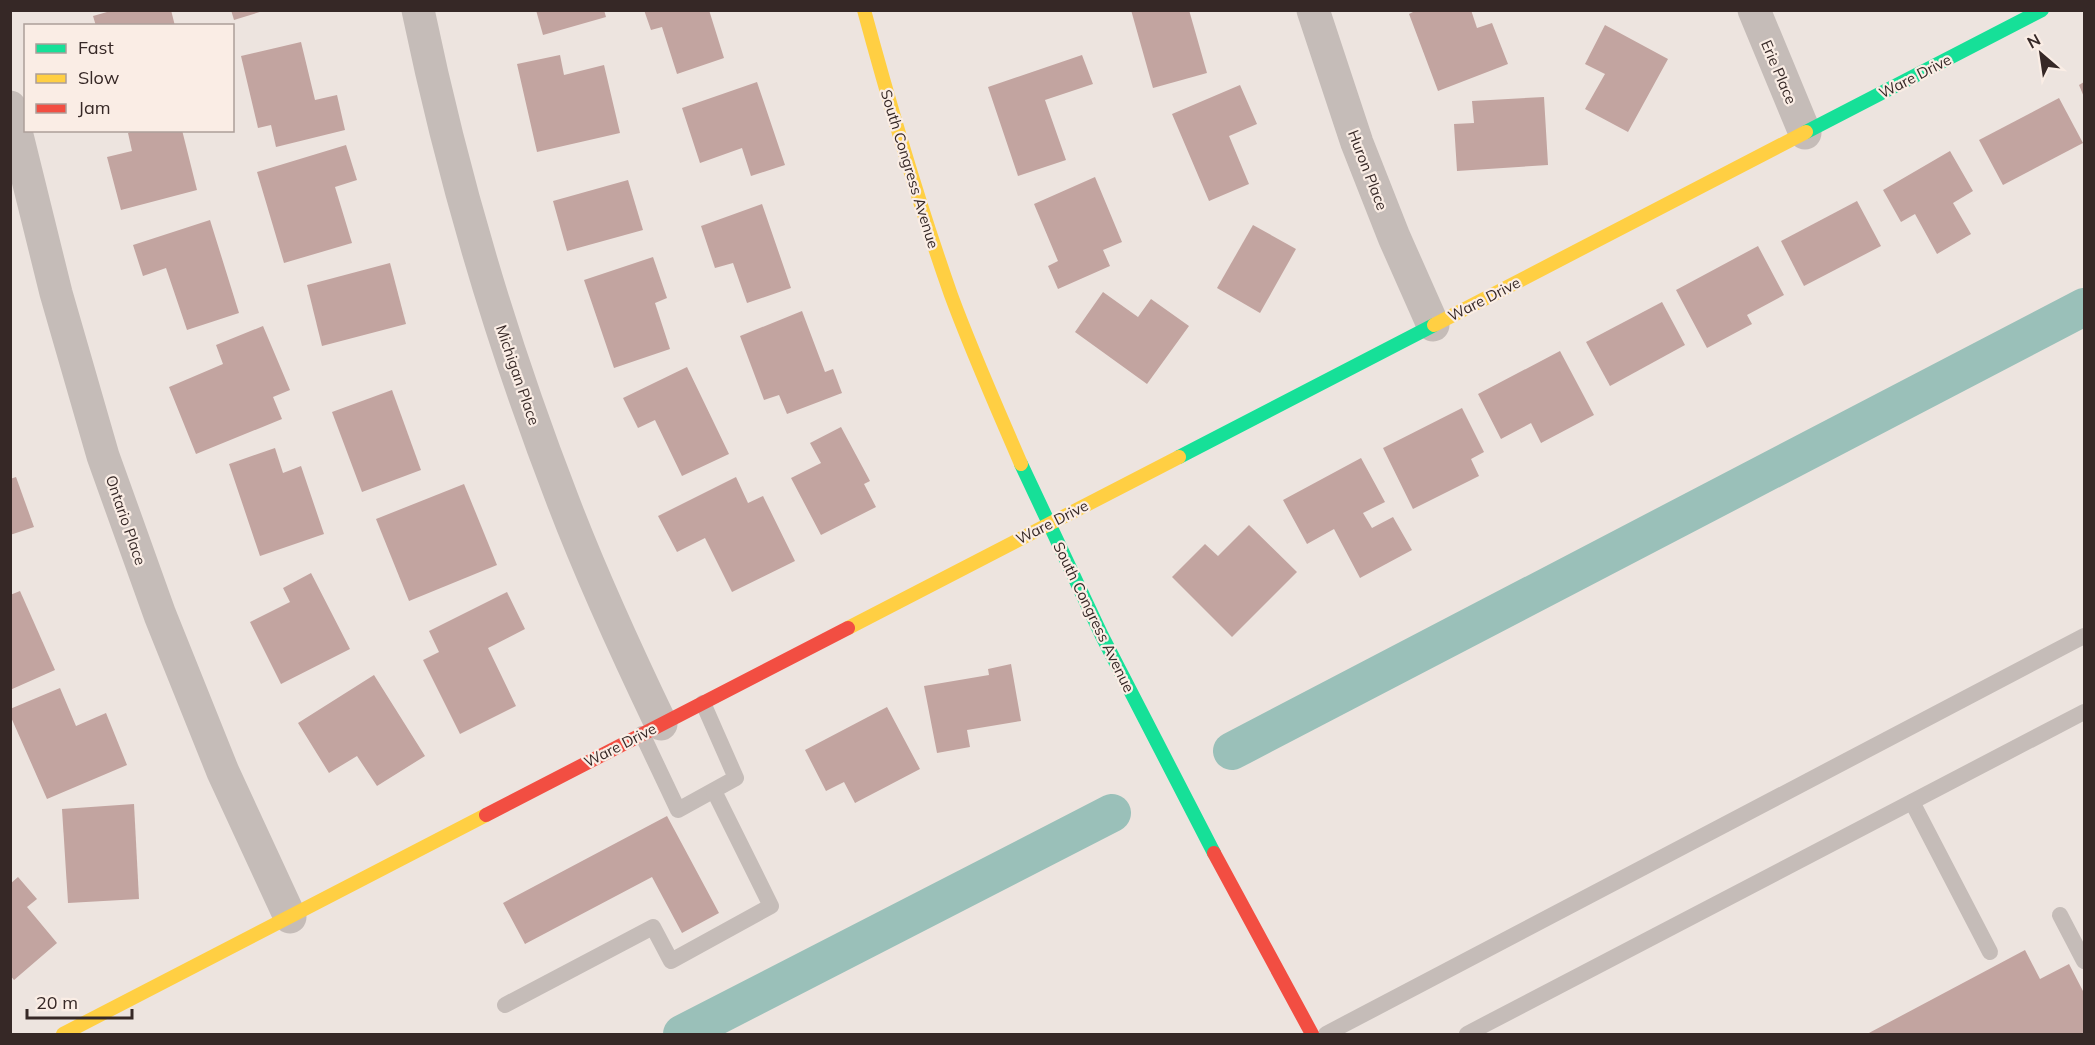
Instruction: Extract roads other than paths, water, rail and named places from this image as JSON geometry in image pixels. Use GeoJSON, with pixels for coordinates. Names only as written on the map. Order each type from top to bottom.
{"type":"FeatureCollection","features":[{"type":"Feature","properties":{"kind":"street","name":"Michigan Place"},"geometry":{"type":"LineString","coordinates":[[418,10],[433,85],[462,200],[509,352],[563,502],[625,648],[651,729]]}},
{"type":"Feature","properties":{"kind":"street","name":"South Congress Avenue"},"geometry":{"type":"LineString","coordinates":[[864,10],[891,111],[935,251],[988,389],[1048,524],[1187,803],[1312,1035]]}},
{"type":"Feature","properties":{"kind":"street","name":"Huron Place"},"geometry":{"type":"LineString","coordinates":[[1313,10],[1357,143],[1394,237],[1433,325]]}},
{"type":"Feature","properties":{"kind":"street","name":"Erie Place"},"geometry":{"type":"LineString","coordinates":[[1754,10],[1805,133]]}},
{"type":"Feature","properties":{"kind":"street","name":"Ware Drive"},"geometry":{"type":"LineString","coordinates":[[63,1035],[2042,10]]}},
{"type":"Feature","properties":{"kind":"street","name":"Ontario Place"},"geometry":{"type":"LineString","coordinates":[[10,107],[56,293],[104,456],[172,647],[223,772],[290,916]]}},
{"type":"Feature","properties":{"kind":"lane"},"geometry":{"type":"LineString","coordinates":[[1326,1035],[2085,636]]}},
{"type":"Feature","properties":{"kind":"lane"},"geometry":{"type":"LineString","coordinates":[[651,729],[678,810],[736,778],[702,703]]}},
{"type":"Feature","properties":{"kind":"lane"},"geometry":{"type":"LineString","coordinates":[[1467,1035],[2085,712]]}},
{"type":"Feature","properties":{"kind":"lane"},"geometry":{"type":"LineString","coordinates":[[505,1005],[653,927],[670,961],[771,906],[714,791]]}},
{"type":"Feature","properties":{"kind":"lane"},"geometry":{"type":"LineString","coordinates":[[1912,802],[1990,952]]}},
{"type":"Feature","properties":{"kind":"lane"},"geometry":{"type":"LineString","coordinates":[[2060,915],[2085,961]]}},
{"type":"Feature","properties":{"kind":"waterway"},"geometry":{"type":"LineString","coordinates":[[1232,751],[2084,307]]}},
{"type":"Feature","properties":{"kind":"waterway"},"geometry":{"type":"LineString","coordinates":[[682,1034],[1112,813]]}}]}
